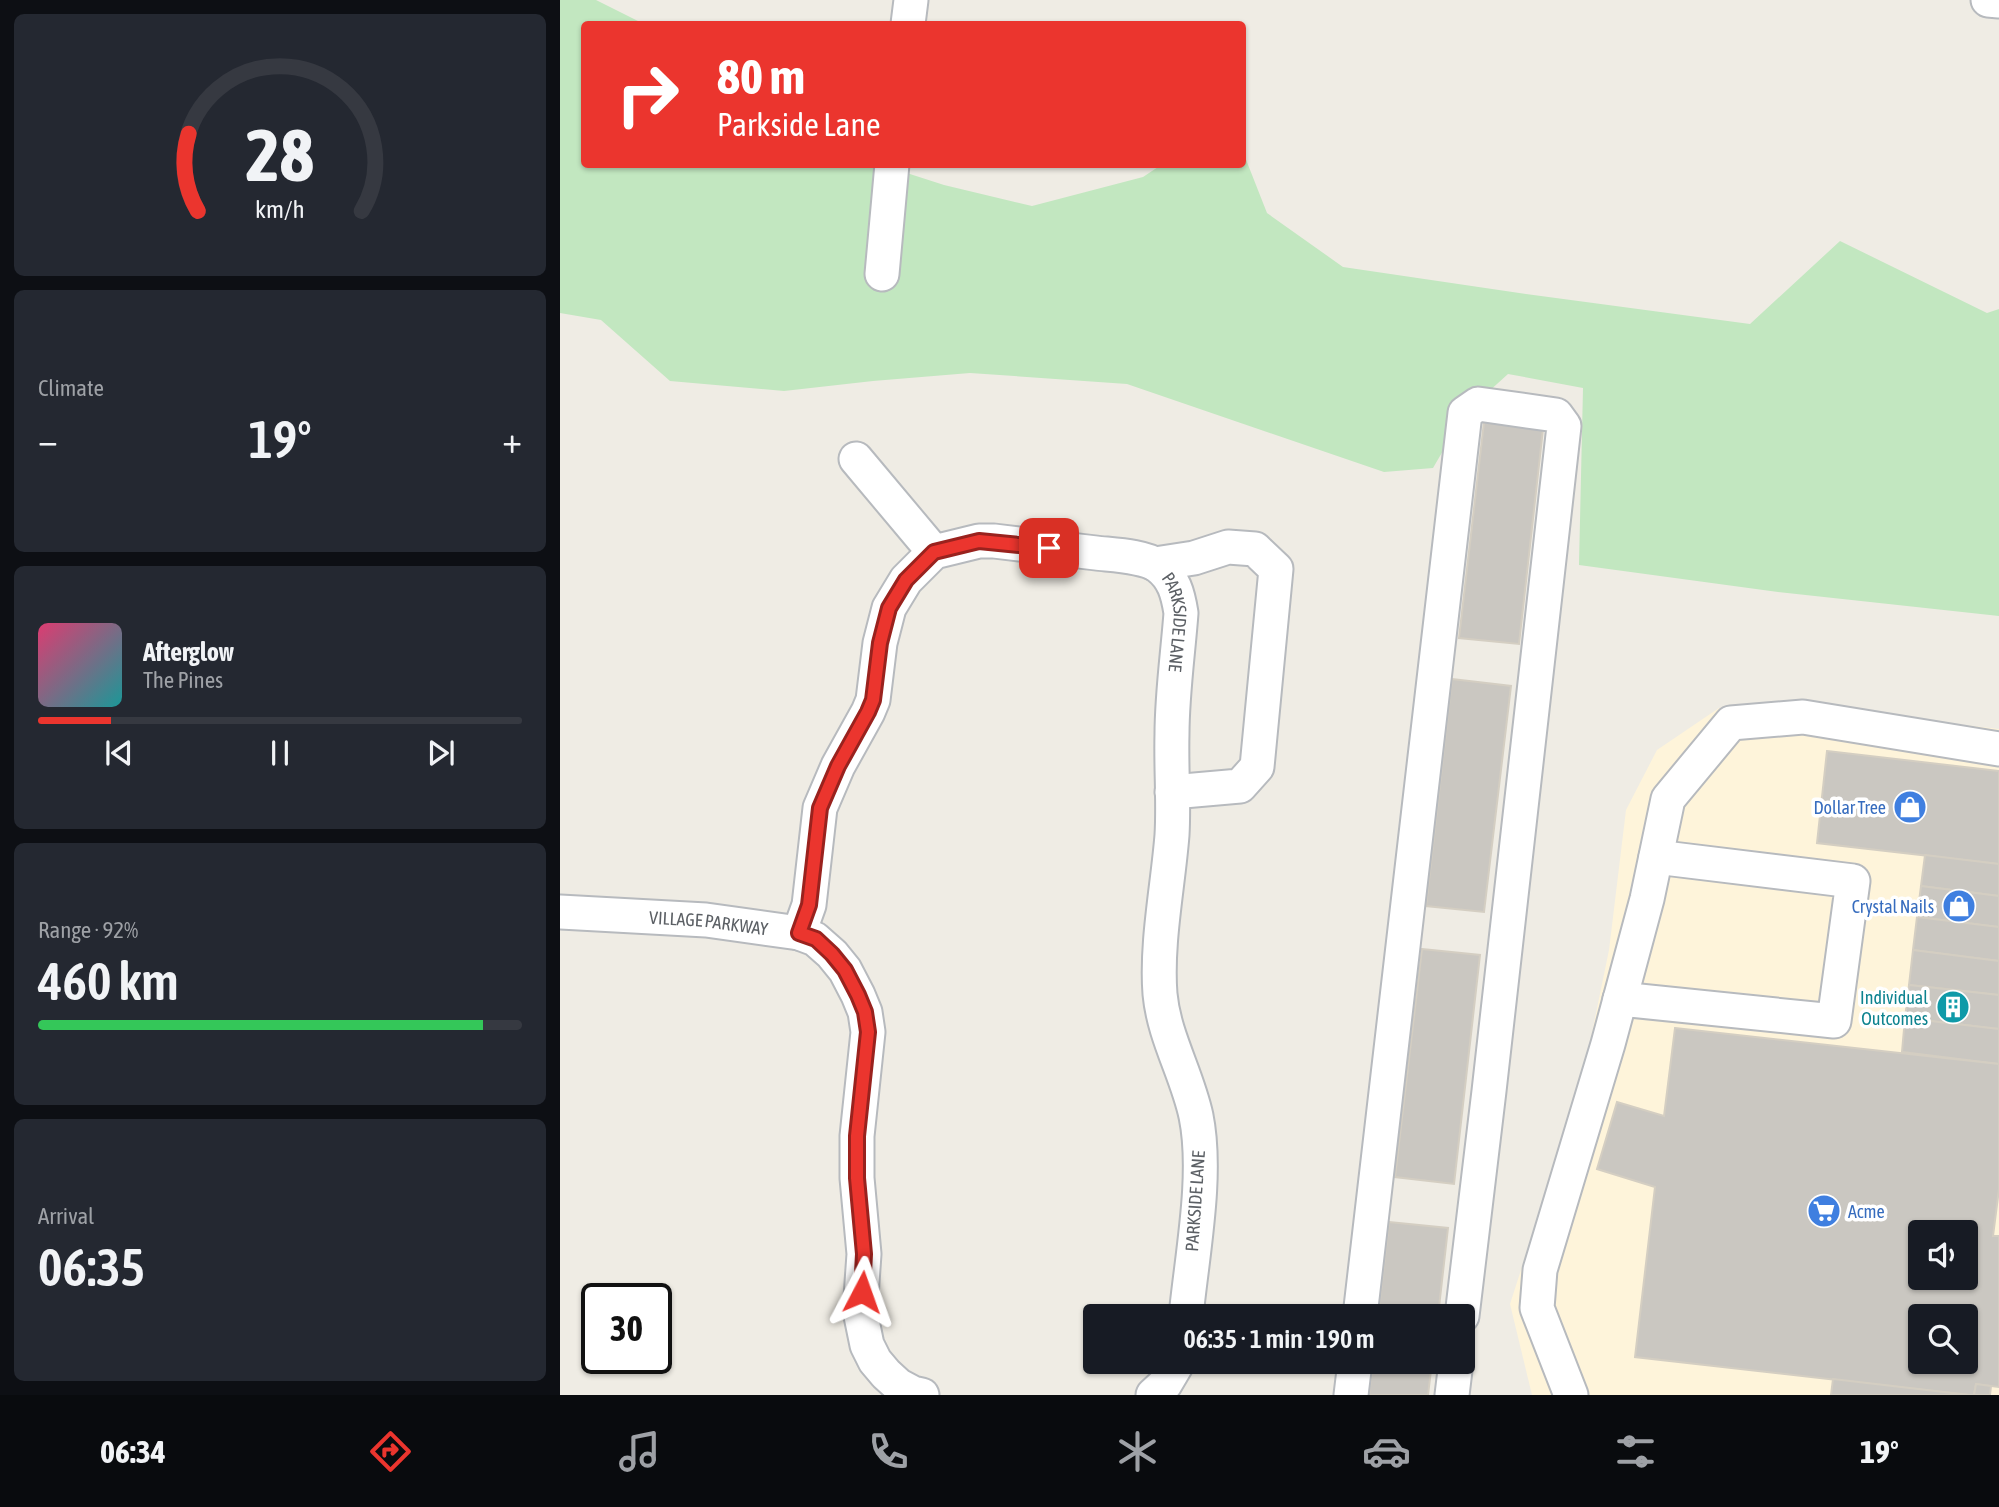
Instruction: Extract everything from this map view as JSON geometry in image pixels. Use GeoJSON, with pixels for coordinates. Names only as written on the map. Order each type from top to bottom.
{"type":"FeatureCollection","features":[{"type":"Feature","properties":{"kind":"street"},"geometry":{"type":"LineString","coordinates":[[908,21],[911,0]]}},
{"type":"Feature","properties":{"kind":"street"},"geometry":{"type":"LineString","coordinates":[[1988,0],[1999,1]]}},
{"type":"Feature","properties":{"kind":"street"},"geometry":{"type":"LineString","coordinates":[[882,274],[892,168]]}},
{"type":"Feature","properties":{"kind":"street"},"geometry":{"type":"LineString","coordinates":[[1361,1304],[1465,413],[1478,404],[1556,415],[1563,426],[1463,1304]]}},
{"type":"Feature","properties":{"kind":"street"},"geometry":{"type":"LineString","coordinates":[[799,933],[809,905],[820,808],[838,766],[873,700],[880,643],[889,608],[906,580],[934,552],[856,459]]}},
{"type":"Feature","properties":{"kind":"street","name":"PARKSIDE LANE"},"geometry":{"type":"LineString","coordinates":[[934,552],[979,541],[994,541],[1130,557],[1155,564],[1173,582],[1178,596],[1181,613],[1172,731],[1172,833],[1160,962],[1160,992],[1163,1014],[1195,1113],[1199,1138],[1199,1186],[1187,1304]]}},
{"type":"Feature","properties":{"kind":"street"},"geometry":{"type":"LineString","coordinates":[[1155,564],[1194,558],[1228,547],[1255,549],[1276,569],[1257,767],[1240,786],[1172,792]]}},
{"type":"Feature","properties":{"kind":"street"},"geometry":{"type":"LineString","coordinates":[[1571,1395],[1537,1308],[1541,1270],[1647,899],[1668,799],[1731,723],[1802,717],[1999,750]]}},
{"type":"Feature","properties":{"kind":"street"},"geometry":{"type":"LineString","coordinates":[[1620,999],[1834,1021],[1853,880],[1656,857]]}},
{"type":"Feature","properties":{"kind":"street","name":"VILLAGE PARKWAY"},"geometry":{"type":"LineString","coordinates":[[560,912],[706,920],[799,933],[816,939],[845,970],[865,1012],[868,1032],[857,1136],[857,1178],[864,1254],[860,1311],[867,1345],[876,1362],[898,1385],[922,1395]]}},
{"type":"Feature","properties":{"kind":"street"},"geometry":{"type":"LineString","coordinates":[[1153,1395],[1166,1384],[1171,1374]]}},
{"type":"Feature","properties":{"kind":"street"},"geometry":{"type":"LineString","coordinates":[[1352,1395],[1354,1374]]}},
{"type":"Feature","properties":{"kind":"street"},"geometry":{"type":"LineString","coordinates":[[1452,1395],[1455,1374]]}},
{"type":"Feature","properties":{"kind":"shaded area"},"geometry":{"type":"Polygon","coordinates":[[[1777,703],[1999,729],[1999,1395],[1532,1395],[1510,1304],[1582,1081],[1609,950],[1626,810],[1657,750],[1719,708],[1777,703]]]}},
{"type":"Feature","properties":{"kind":"green space"},"geometry":{"type":"Polygon","coordinates":[[[560,0],[596,0],[638,21],[581,21],[581,168],[891,168],[944,185],[1032,206],[1143,177],[1156,168],[1246,168],[1246,160],[1267,213],[1343,267],[1750,324],[1840,241],[1987,313],[1999,309],[1999,616],[1778,592],[1579,565],[1583,388],[1508,374],[1465,413],[1433,468],[1384,472],[1127,384],[970,373],[784,391],[670,381],[601,320],[560,313],[560,0]]]}},
{"type":"Feature","properties":{"kind":"building"},"geometry":{"type":"Polygon","coordinates":[[[1484,422],[1543,429],[1519,644],[1459,638],[1484,422]]]}},
{"type":"Feature","properties":{"kind":"building"},"geometry":{"type":"Polygon","coordinates":[[[1452,679],[1511,686],[1484,912],[1426,906],[1452,679]]]}},
{"type":"Feature","properties":{"kind":"building","name":"Dollar Tree"},"geometry":{"type":"Polygon","coordinates":[[[1827,751],[1999,771],[1999,864],[1817,843],[1827,751]]]}},
{"type":"Feature","properties":{"kind":"building"},"geometry":{"type":"Polygon","coordinates":[[[1925,855],[1999,864],[1999,896],[1921,886],[1925,855]]]}},
{"type":"Feature","properties":{"kind":"building","name":"Crystal Nails"},"geometry":{"type":"Polygon","coordinates":[[[1921,886],[1999,896],[1999,927],[1917,917],[1921,886]]]}},
{"type":"Feature","properties":{"kind":"building"},"geometry":{"type":"Polygon","coordinates":[[[1917,917],[1999,927],[1999,961],[1913,950],[1917,917]]]}},
{"type":"Feature","properties":{"kind":"building"},"geometry":{"type":"Polygon","coordinates":[[[1422,949],[1480,955],[1454,1184],[1395,1177],[1422,949]]]}},
{"type":"Feature","properties":{"kind":"building"},"geometry":{"type":"Polygon","coordinates":[[[1913,950],[1999,961],[1999,995],[1909,985],[1913,950]]]}},
{"type":"Feature","properties":{"kind":"building","name":"Individual Outcomes"},"geometry":{"type":"Polygon","coordinates":[[[1909,985],[1999,995],[1999,1029],[1905,1018],[1909,985]]]}},
{"type":"Feature","properties":{"kind":"building"},"geometry":{"type":"Polygon","coordinates":[[[1905,1018],[1999,1029],[1999,1064],[1902,1052],[1905,1018]]]}},
{"type":"Feature","properties":{"kind":"building","name":"Acme"},"geometry":{"type":"Polygon","coordinates":[[[1675,1028],[1999,1064],[1999,1189],[1993,1236],[1999,1236],[1999,1387],[1976,1384],[1974,1395],[1969,1395],[1635,1357],[1655,1187],[1597,1169],[1617,1102],[1664,1116],[1675,1028]]]}},
{"type":"Feature","properties":{"kind":"building"},"geometry":{"type":"Polygon","coordinates":[[[1389,1222],[1448,1228],[1439,1304],[1379,1304],[1389,1222]]]}},
{"type":"Feature","properties":{"kind":"building"},"geometry":{"type":"Polygon","coordinates":[[[1372,1374],[1431,1374],[1428,1395],[1369,1395],[1372,1374]]]}},
{"type":"Feature","properties":{"kind":"building"},"geometry":{"type":"Polygon","coordinates":[[[1833,1379],[1969,1395],[1831,1395],[1833,1379]]]}},
{"type":"Feature","properties":{"kind":"building"},"geometry":{"type":"Polygon","coordinates":[[[1976,1384],[1991,1386],[1990,1395],[1974,1395],[1976,1384]]]}},
{"type":"Feature","properties":{"kind":"place","name":"Dollar Tree"},"geometry":{"type":"Point","coordinates":[1910,807]}},
{"type":"Feature","properties":{"kind":"place","name":"Crystal Nails"},"geometry":{"type":"Point","coordinates":[1959,906]}},
{"type":"Feature","properties":{"kind":"place","name":"Individual Outcomes"},"geometry":{"type":"Point","coordinates":[1953,1007]}},
{"type":"Feature","properties":{"kind":"place","name":"Acme"},"geometry":{"type":"Point","coordinates":[1824,1211]}},
{"type":"Feature","properties":{"kind":"route"},"geometry":{"type":"LineString","coordinates":[[862,1292],[864,1254],[857,1178],[857,1136],[868,1032],[865,1012],[845,970],[832,954],[816,939],[799,933],[809,905],[820,808],[838,766],[873,700],[880,643],[889,608],[906,580],[934,552],[979,541],[1049,548]]}}]}
